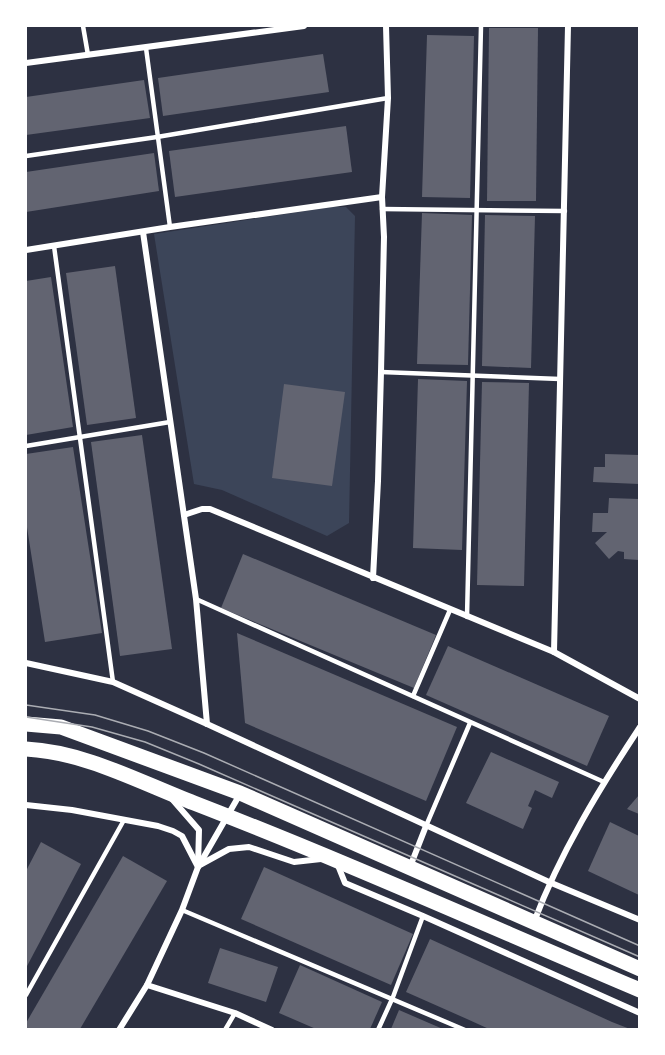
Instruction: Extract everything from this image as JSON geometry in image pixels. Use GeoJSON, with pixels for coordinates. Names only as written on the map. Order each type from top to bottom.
{"type":"FeatureCollection","features":[{"type":"Feature","properties":{"kind":"highway"},"geometry":{"type":"LineString","coordinates":[[26,724],[61,727],[240,794],[639,969]]}},
{"type":"Feature","properties":{"kind":"highway"},"geometry":{"type":"LineString","coordinates":[[26,748],[63,754],[92,762],[227,816],[639,990]]}},
{"type":"Feature","properties":{"kind":"street"},"geometry":{"type":"LineString","coordinates":[[26,63],[304,26]]}},
{"type":"Feature","properties":{"kind":"street"},"geometry":{"type":"LineString","coordinates":[[373,578],[381,372],[384,237],[382,197],[388,98],[386,26]]}},
{"type":"Feature","properties":{"kind":"street"},"geometry":{"type":"LineString","coordinates":[[554,652],[568,26]]}},
{"type":"Feature","properties":{"kind":"street"},"geometry":{"type":"LineString","coordinates":[[26,250],[382,197]]}},
{"type":"Feature","properties":{"kind":"street"},"geometry":{"type":"LineString","coordinates":[[143,232],[196,599],[207,724]]}},
{"type":"Feature","properties":{"kind":"street"},"geometry":{"type":"LineString","coordinates":[[184,515],[210,509],[554,652],[639,699]]}},
{"type":"Feature","properties":{"kind":"street"},"geometry":{"type":"LineString","coordinates":[[26,663],[113,682],[549,882],[639,920]]}},
{"type":"Feature","properties":{"kind":"street"},"geometry":{"type":"LineString","coordinates":[[534,922],[549,882],[604,782],[639,728]]}},
{"type":"Feature","properties":{"kind":"street"},"geometry":{"type":"LineString","coordinates":[[167,793],[199,830],[198,867]]}},
{"type":"Feature","properties":{"kind":"street"},"geometry":{"type":"LineString","coordinates":[[119,1029],[147,985],[182,910],[198,867],[240,794]]}},
{"type":"Feature","properties":{"kind":"street"},"geometry":{"type":"LineString","coordinates":[[26,806],[72,810],[158,826],[173,831],[182,837],[198,867]]}},
{"type":"Feature","properties":{"kind":"street"},"geometry":{"type":"LineString","coordinates":[[409,868],[426,826]]}},
{"type":"Feature","properties":{"kind":"street"},"geometry":{"type":"LineString","coordinates":[[198,867],[229,849],[249,847],[294,862],[332,860],[345,884],[423,916],[639,1013]]}},
{"type":"Feature","properties":{"kind":"street"},"geometry":{"type":"LineString","coordinates":[[147,985],[235,1013],[272,1029]]}},
{"type":"Feature","properties":{"kind":"lane"},"geometry":{"type":"LineString","coordinates":[[83,26],[88,55]]}},
{"type":"Feature","properties":{"kind":"lane"},"geometry":{"type":"LineString","coordinates":[[467,617],[481,26]]}},
{"type":"Feature","properties":{"kind":"lane"},"geometry":{"type":"LineString","coordinates":[[146,48],[170,227]]}},
{"type":"Feature","properties":{"kind":"lane"},"geometry":{"type":"LineString","coordinates":[[26,156],[158,137],[388,98]]}},
{"type":"Feature","properties":{"kind":"lane"},"geometry":{"type":"LineString","coordinates":[[382,209],[565,210]]}},
{"type":"Feature","properties":{"kind":"lane"},"geometry":{"type":"LineString","coordinates":[[54,246],[113,682]]}},
{"type":"Feature","properties":{"kind":"lane"},"geometry":{"type":"LineString","coordinates":[[381,372],[560,379]]}},
{"type":"Feature","properties":{"kind":"lane"},"geometry":{"type":"LineString","coordinates":[[26,446],[170,422]]}},
{"type":"Feature","properties":{"kind":"lane"},"geometry":{"type":"LineString","coordinates":[[196,599],[604,782]]}},
{"type":"Feature","properties":{"kind":"lane"},"geometry":{"type":"LineString","coordinates":[[413,696],[450,610]]}},
{"type":"Feature","properties":{"kind":"lane"},"geometry":{"type":"LineString","coordinates":[[426,826],[470,723]]}},
{"type":"Feature","properties":{"kind":"lane"},"geometry":{"type":"LineString","coordinates":[[26,995],[124,820]]}},
{"type":"Feature","properties":{"kind":"lane"},"geometry":{"type":"LineString","coordinates":[[182,910],[465,1029]]}},
{"type":"Feature","properties":{"kind":"lane"},"geometry":{"type":"LineString","coordinates":[[378,1029],[393,998],[423,916]]}},
{"type":"Feature","properties":{"kind":"lane"},"geometry":{"type":"LineString","coordinates":[[225,1029],[235,1013]]}},
{"type":"Feature","properties":{"kind":"shaded area"},"geometry":{"type":"Polygon","coordinates":[[[332,207],[346,207],[355,216],[349,523],[327,536],[222,490],[194,484],[154,234],[332,207]]]}},
{"type":"Feature","properties":{"kind":"building"},"geometry":{"type":"Polygon","coordinates":[[[489,28],[538,28],[536,201],[487,201],[489,28]]]}},
{"type":"Feature","properties":{"kind":"building"},"geometry":{"type":"Polygon","coordinates":[[[427,35],[474,36],[470,198],[422,197],[427,35]]]}},
{"type":"Feature","properties":{"kind":"building"},"geometry":{"type":"Polygon","coordinates":[[[323,54],[329,92],[163,116],[158,78],[323,54]]]}},
{"type":"Feature","properties":{"kind":"building"},"geometry":{"type":"Polygon","coordinates":[[[144,80],[150,118],[26,135],[26,97],[144,80]]]}},
{"type":"Feature","properties":{"kind":"building"},"geometry":{"type":"Polygon","coordinates":[[[346,126],[352,172],[175,197],[169,151],[346,126]]]}},
{"type":"Feature","properties":{"kind":"building"},"geometry":{"type":"Polygon","coordinates":[[[154,153],[159,191],[26,212],[26,172],[154,153]]]}},
{"type":"Feature","properties":{"kind":"building"},"geometry":{"type":"Polygon","coordinates":[[[422,213],[472,215],[468,365],[417,364],[422,213]]]}},
{"type":"Feature","properties":{"kind":"building"},"geometry":{"type":"Polygon","coordinates":[[[485,215],[535,216],[531,368],[482,366],[485,215]]]}},
{"type":"Feature","properties":{"kind":"building"},"geometry":{"type":"Polygon","coordinates":[[[115,266],[136,418],[87,425],[66,273],[115,266]]]}},
{"type":"Feature","properties":{"kind":"building"},"geometry":{"type":"Polygon","coordinates":[[[51,277],[73,427],[26,435],[26,281],[51,277]]]}},
{"type":"Feature","properties":{"kind":"building"},"geometry":{"type":"Polygon","coordinates":[[[418,379],[467,381],[462,550],[413,548],[418,379]]]}},
{"type":"Feature","properties":{"kind":"building"},"geometry":{"type":"Polygon","coordinates":[[[482,382],[529,383],[524,586],[477,585],[482,382]]]}},
{"type":"Feature","properties":{"kind":"building"},"geometry":{"type":"Polygon","coordinates":[[[284,384],[345,392],[332,486],[272,478],[284,384]]]}},
{"type":"Feature","properties":{"kind":"building"},"geometry":{"type":"Polygon","coordinates":[[[142,435],[172,649],[120,656],[91,442],[142,435]]]}},
{"type":"Feature","properties":{"kind":"building"},"geometry":{"type":"Polygon","coordinates":[[[73,447],[102,633],[45,642],[26,521],[26,454],[73,447]]]}},
{"type":"Feature","properties":{"kind":"building"},"geometry":{"type":"Polygon","coordinates":[[[605,454],[639,455],[639,484],[593,482],[594,467],[605,467],[605,454]]]}},
{"type":"Feature","properties":{"kind":"building"},"geometry":{"type":"Polygon","coordinates":[[[609,498],[639,499],[639,560],[624,559],[624,552],[618,551],[609,559],[595,543],[607,532],[592,532],[593,513],[608,513],[609,498]]]}},
{"type":"Feature","properties":{"kind":"building"},"geometry":{"type":"Polygon","coordinates":[[[243,554],[436,635],[414,688],[221,608],[243,554]]]}},
{"type":"Feature","properties":{"kind":"building"},"geometry":{"type":"Polygon","coordinates":[[[237,633],[457,727],[426,801],[245,723],[237,633]]]}},
{"type":"Feature","properties":{"kind":"building"},"geometry":{"type":"Polygon","coordinates":[[[448,646],[609,716],[587,766],[426,695],[448,646]]]}},
{"type":"Feature","properties":{"kind":"building"},"geometry":{"type":"Polygon","coordinates":[[[491,752],[559,782],[552,798],[535,790],[528,806],[532,808],[523,829],[466,803],[491,752]]]}},
{"type":"Feature","properties":{"kind":"building"},"geometry":{"type":"Polygon","coordinates":[[[639,795],[639,814],[627,809],[639,795]]]}},
{"type":"Feature","properties":{"kind":"building"},"geometry":{"type":"Polygon","coordinates":[[[610,822],[639,836],[639,895],[588,871],[610,822]]]}},
{"type":"Feature","properties":{"kind":"building"},"geometry":{"type":"Polygon","coordinates":[[[41,842],[81,864],[26,968],[26,871],[41,842]]]}},
{"type":"Feature","properties":{"kind":"building"},"geometry":{"type":"Polygon","coordinates":[[[123,856],[167,881],[80,1029],[26,1029],[26,1023],[123,856]]]}},
{"type":"Feature","properties":{"kind":"building"},"geometry":{"type":"Polygon","coordinates":[[[264,867],[413,934],[391,985],[241,919],[264,867]]]}},
{"type":"Feature","properties":{"kind":"building"},"geometry":{"type":"Polygon","coordinates":[[[430,939],[630,1029],[489,1029],[406,992],[430,939]]]}},
{"type":"Feature","properties":{"kind":"building"},"geometry":{"type":"Polygon","coordinates":[[[220,948],[278,967],[266,1002],[208,983],[220,948]]]}},
{"type":"Feature","properties":{"kind":"building"},"geometry":{"type":"Polygon","coordinates":[[[300,965],[382,1002],[370,1029],[316,1029],[279,1013],[300,965]]]}},
{"type":"Feature","properties":{"kind":"building"},"geometry":{"type":"Polygon","coordinates":[[[399,1010],[429,1023],[443,1029],[391,1029],[399,1010]]]}},
{"type":"Feature","properties":{"kind":"tram line"},"geometry":{"type":"LineString","coordinates":[[26,705],[95,715],[148,731],[204,753],[640,946]]}},
{"type":"Feature","properties":{"kind":"tram line"},"geometry":{"type":"LineString","coordinates":[[26,717],[92,727],[145,742],[640,957]]}}]}
